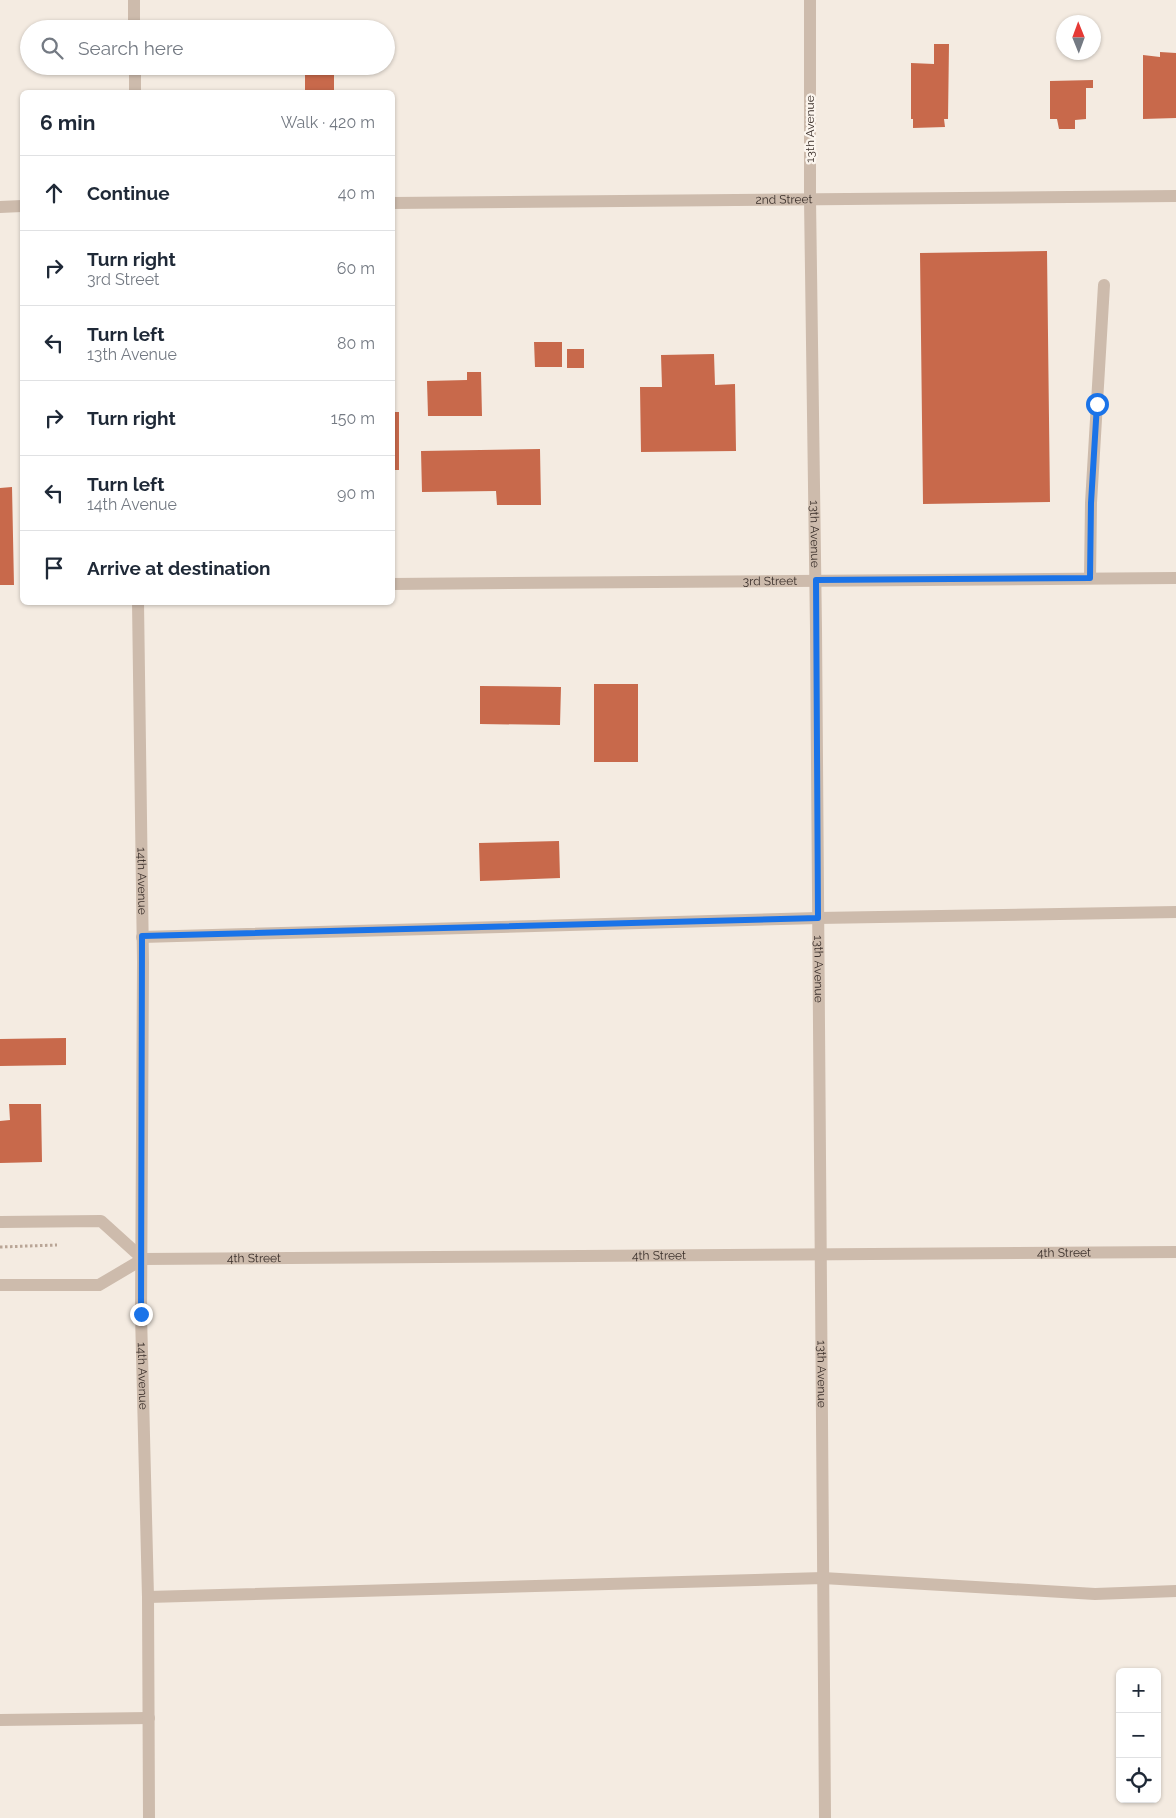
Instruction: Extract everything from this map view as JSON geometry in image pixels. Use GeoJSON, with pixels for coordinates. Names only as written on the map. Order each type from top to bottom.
{"type":"FeatureCollection","features":[{"type":"Feature","properties":{"kind":"street"},"geometry":{"type":"LineString","coordinates":[[134,0],[134,20]]}},
{"type":"Feature","properties":{"kind":"street","name":"13th Avenue"},"geometry":{"type":"LineString","coordinates":[[810,0],[810,199],[816,580],[825,1818]]}},
{"type":"Feature","properties":{"kind":"street"},"geometry":{"type":"LineString","coordinates":[[135,75],[135,90]]}},
{"type":"Feature","properties":{"kind":"street","name":"2nd Street"},"geometry":{"type":"LineString","coordinates":[[395,203],[1176,196]]}},
{"type":"Feature","properties":{"kind":"street"},"geometry":{"type":"LineString","coordinates":[[0,207],[20,206]]}},
{"type":"Feature","properties":{"kind":"street"},"geometry":{"type":"LineString","coordinates":[[1090,578],[1091,503],[1104,285]]}},
{"type":"Feature","properties":{"kind":"street","name":"3rd Street"},"geometry":{"type":"LineString","coordinates":[[395,584],[1176,578]]}},
{"type":"Feature","properties":{"kind":"street","name":"14th Avenue"},"geometry":{"type":"LineString","coordinates":[[138,605],[142,936],[143,1259],[141,1314],[148,1597],[149,1818]]}},
{"type":"Feature","properties":{"kind":"street"},"geometry":{"type":"LineString","coordinates":[[142,936],[818,918],[1176,912]]}},
{"type":"Feature","properties":{"kind":"street"},"geometry":{"type":"LineString","coordinates":[[0,1222],[101,1221],[143,1259],[99,1285],[0,1285]]}},
{"type":"Feature","properties":{"kind":"street","name":"4th Street"},"geometry":{"type":"LineString","coordinates":[[143,1259],[1176,1252]]}},
{"type":"Feature","properties":{"kind":"street"},"geometry":{"type":"LineString","coordinates":[[148,1597],[823,1578],[1095,1594],[1176,1591]]}},
{"type":"Feature","properties":{"kind":"street"},"geometry":{"type":"LineString","coordinates":[[0,1720],[149,1718]]}},
{"type":"Feature","properties":{"kind":"path"},"geometry":{"type":"LineString","coordinates":[[0,1247],[62,1245]]}},
{"type":"Feature","properties":{"kind":"building"},"geometry":{"type":"Polygon","coordinates":[[[934,44],[949,44],[948,119],[944,119],[945,127],[913,128],[913,119],[911,119],[911,63],[934,64],[934,44]]]}},
{"type":"Feature","properties":{"kind":"building"},"geometry":{"type":"Polygon","coordinates":[[[1160,52],[1176,53],[1176,118],[1143,119],[1143,55],[1160,57],[1160,52]]]}},
{"type":"Feature","properties":{"kind":"building"},"geometry":{"type":"Polygon","coordinates":[[[305,75],[334,75],[334,90],[305,90],[305,75]]]}},
{"type":"Feature","properties":{"kind":"building"},"geometry":{"type":"Polygon","coordinates":[[[1093,80],[1093,88],[1086,88],[1086,119],[1075,120],[1075,129],[1059,129],[1057,119],[1050,119],[1050,81],[1093,80]]]}},
{"type":"Feature","properties":{"kind":"building"},"geometry":{"type":"Polygon","coordinates":[[[1047,251],[1050,502],[923,504],[920,253],[1047,251]]]}},
{"type":"Feature","properties":{"kind":"building"},"geometry":{"type":"Polygon","coordinates":[[[534,342],[562,342],[562,367],[535,367],[534,342]]]}},
{"type":"Feature","properties":{"kind":"building"},"geometry":{"type":"Polygon","coordinates":[[[567,349],[584,349],[584,368],[567,368],[567,349]]]}},
{"type":"Feature","properties":{"kind":"building"},"geometry":{"type":"Polygon","coordinates":[[[714,354],[715,385],[735,384],[736,451],[641,452],[640,387],[662,387],[661,355],[714,354]]]}},
{"type":"Feature","properties":{"kind":"building"},"geometry":{"type":"Polygon","coordinates":[[[467,372],[481,372],[482,416],[428,416],[427,381],[467,380],[467,372]]]}},
{"type":"Feature","properties":{"kind":"building"},"geometry":{"type":"Polygon","coordinates":[[[395,412],[399,412],[399,470],[395,470],[395,412]]]}},
{"type":"Feature","properties":{"kind":"building"},"geometry":{"type":"Polygon","coordinates":[[[540,449],[541,505],[497,505],[496,491],[422,492],[421,451],[540,449]]]}},
{"type":"Feature","properties":{"kind":"building"},"geometry":{"type":"Polygon","coordinates":[[[12,487],[14,585],[0,585],[0,488],[12,487]]]}},
{"type":"Feature","properties":{"kind":"building"},"geometry":{"type":"Polygon","coordinates":[[[594,684],[638,684],[638,762],[594,762],[594,684]]]}},
{"type":"Feature","properties":{"kind":"building"},"geometry":{"type":"Polygon","coordinates":[[[480,686],[561,687],[560,725],[480,724],[480,686]]]}},
{"type":"Feature","properties":{"kind":"building"},"geometry":{"type":"Polygon","coordinates":[[[559,841],[560,878],[480,881],[479,843],[559,841]]]}},
{"type":"Feature","properties":{"kind":"building"},"geometry":{"type":"Polygon","coordinates":[[[66,1038],[66,1065],[0,1066],[0,1039],[66,1038]]]}},
{"type":"Feature","properties":{"kind":"building"},"geometry":{"type":"Polygon","coordinates":[[[9,1104],[41,1104],[42,1162],[0,1163],[0,1121],[10,1120],[9,1104]]]}},
{"type":"Feature","properties":{"kind":"route"},"geometry":{"type":"LineString","coordinates":[[141,1314],[143,1259],[142,936],[818,918],[816,580],[1090,578],[1091,503],[1097,404]]}}]}
